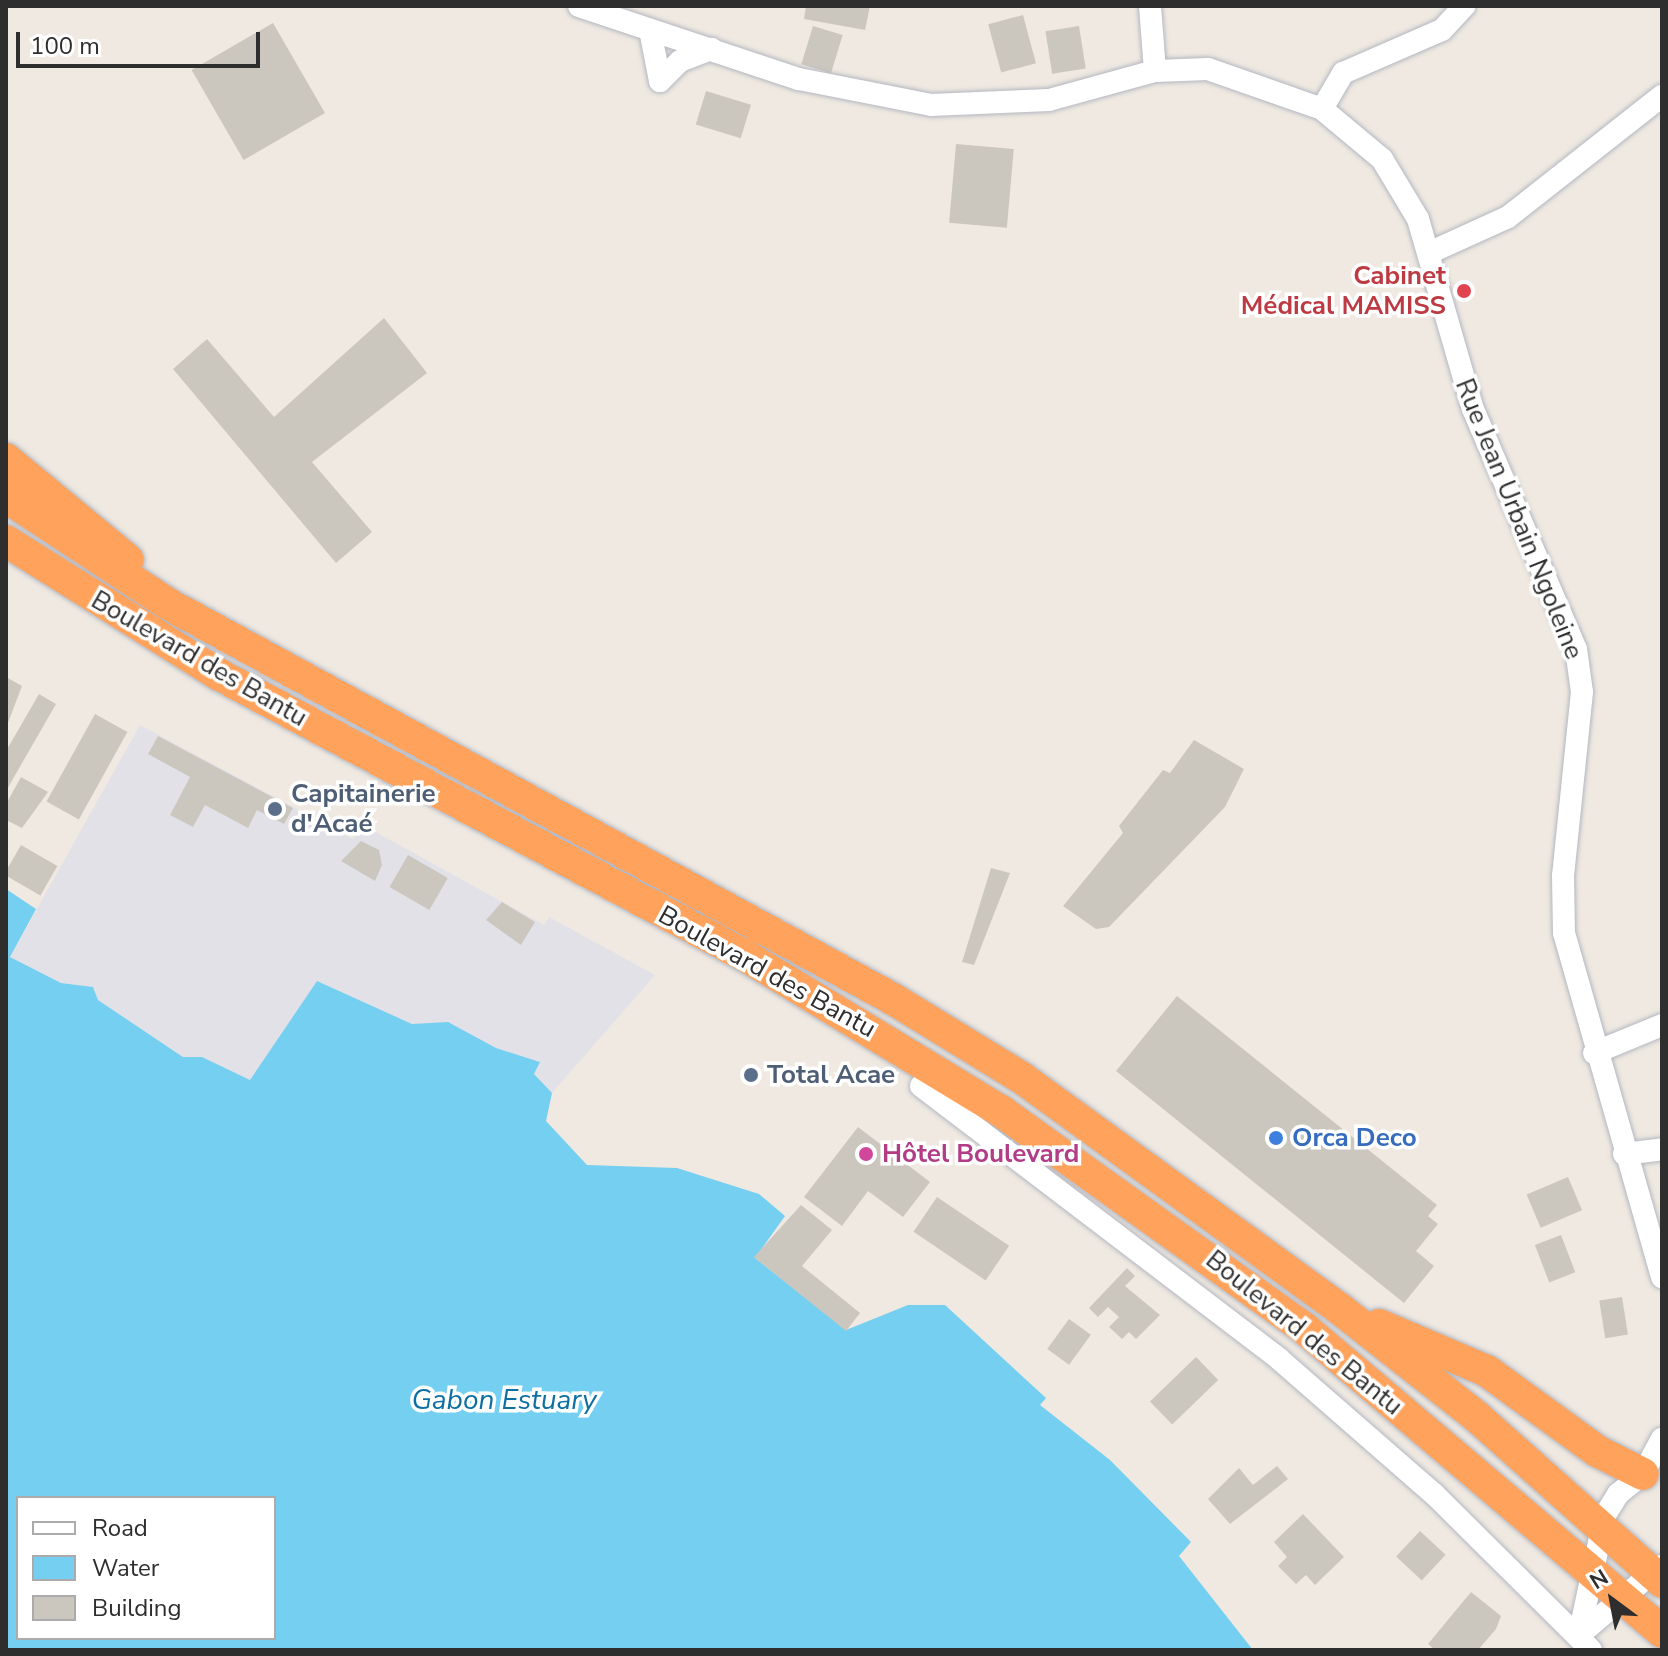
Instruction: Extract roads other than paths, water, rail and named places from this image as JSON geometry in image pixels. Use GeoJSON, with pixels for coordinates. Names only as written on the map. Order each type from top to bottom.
{"type":"FeatureCollection","features":[{"type":"Feature","properties":{"kind":"highway"},"geometry":{"type":"LineString","coordinates":[[6,459],[207,626]]}},
{"type":"Feature","properties":{"kind":"highway","name":"Boulevard des Bantu"},"geometry":{"type":"LineString","coordinates":[[6,497],[207,626],[893,999],[1022,1078],[1340,1309],[1476,1416],[1601,1528],[1658,1573]]}},
{"type":"Feature","properties":{"kind":"highway","name":"Boulevard des Bantu"},"geometry":{"type":"LineString","coordinates":[[6,541],[220,675],[744,955],[1001,1111],[1304,1328],[1621,1594],[1662,1632]]}},
{"type":"Feature","properties":{"kind":"highway"},"geometry":{"type":"LineString","coordinates":[[6,564],[147,644],[220,675]]}},
{"type":"Feature","properties":{"kind":"highway"},"geometry":{"type":"LineString","coordinates":[[1340,1309],[1487,1371],[1597,1451],[1643,1474]]}},
{"type":"Feature","properties":{"kind":"street","name":"Rue Jean Urbain Ngoleine"},"geometry":{"type":"LineString","coordinates":[[579,6],[856,94],[952,107],[1049,100],[1155,71],[1208,69],[1244,77],[1322,109],[1382,159],[1431,252],[1473,409],[1576,649],[1582,692],[1561,906],[1594,1053],[1662,1277]]}},
{"type":"Feature","properties":{"kind":"street"},"geometry":{"type":"LineString","coordinates":[[1150,6],[1155,71]]}},
{"type":"Feature","properties":{"kind":"street"},"geometry":{"type":"LineString","coordinates":[[1322,109],[1343,73],[1442,30],[1464,6]]}},
{"type":"Feature","properties":{"kind":"street"},"geometry":{"type":"LineString","coordinates":[[650,30],[660,81],[680,61],[712,49]]}},
{"type":"Feature","properties":{"kind":"street"},"geometry":{"type":"LineString","coordinates":[[1431,252],[1508,217],[1662,96]]}},
{"type":"Feature","properties":{"kind":"street"},"geometry":{"type":"LineString","coordinates":[[1594,1053],[1662,1025]]}},
{"type":"Feature","properties":{"kind":"street"},"geometry":{"type":"LineString","coordinates":[[921,1086],[1279,1359],[1434,1494],[1585,1642]]}},
{"type":"Feature","properties":{"kind":"street"},"geometry":{"type":"LineString","coordinates":[[1624,1154],[1662,1149]]}},
{"type":"Feature","properties":{"kind":"street"},"geometry":{"type":"LineString","coordinates":[[1585,1642],[1589,1567],[1601,1528],[1618,1494],[1643,1474],[1662,1439]]}},
{"type":"Feature","properties":{"kind":"street"},"geometry":{"type":"LineString","coordinates":[[1585,1642],[1621,1594],[1658,1573]]}},
{"type":"Feature","properties":{"kind":"water","name":"Gabon Estuary"},"geometry":{"type":"Polygon","coordinates":[[[6,889],[36,909],[10,957],[61,983],[93,987],[98,1000],[183,1057],[202,1057],[250,1080],[317,981],[412,1024],[448,1022],[496,1048],[540,1062],[534,1074],[552,1093],[546,1121],[587,1165],[677,1168],[759,1194],[785,1216],[755,1258],[846,1330],[908,1305],[945,1305],[1046,1398],[1040,1405],[1110,1460],[1191,1542],[1179,1556],[1253,1650],[6,1650],[6,889]]]}},
{"type":"Feature","properties":{"kind":"place","name":"Cabinet Médical MAMISS"},"geometry":{"type":"Point","coordinates":[1464,291]}},
{"type":"Feature","properties":{"kind":"place","name":"Capitainerie d'Acaé"},"geometry":{"type":"Point","coordinates":[275,809]}},
{"type":"Feature","properties":{"kind":"place","name":"Total Acae"},"geometry":{"type":"Point","coordinates":[751,1075]}},
{"type":"Feature","properties":{"kind":"place","name":"Orca Deco"},"geometry":{"type":"Point","coordinates":[1276,1138]}},
{"type":"Feature","properties":{"kind":"place","name":"Hôtel Boulevard"},"geometry":{"type":"Point","coordinates":[866,1154]}}]}
